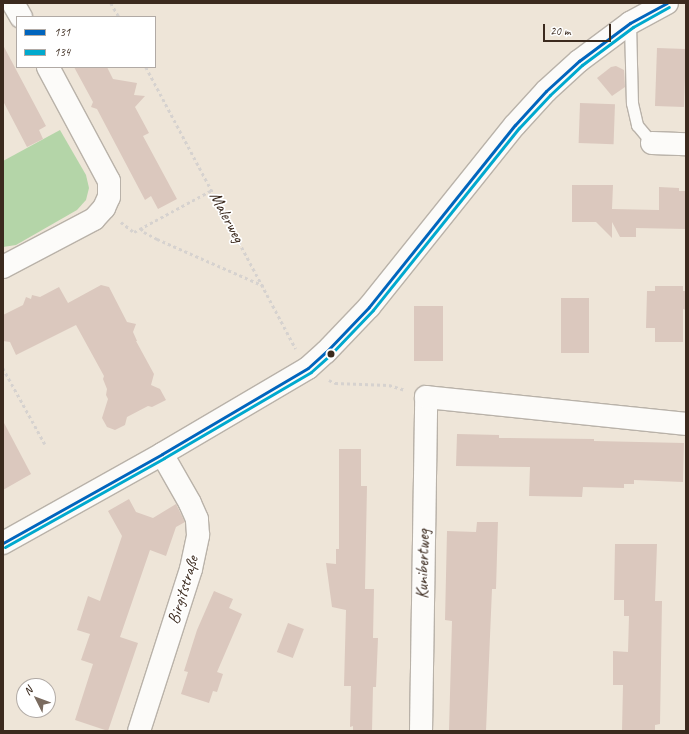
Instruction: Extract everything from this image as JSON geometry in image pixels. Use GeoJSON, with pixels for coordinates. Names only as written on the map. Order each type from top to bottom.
{"type":"FeatureCollection","features":[{"type":"Feature","properties":{"kind":"street"},"geometry":{"type":"LineString","coordinates":[[13,3],[20,16]]}},
{"type":"Feature","properties":{"kind":"street"},"geometry":{"type":"LineString","coordinates":[[3,543],[162,454],[308,368],[326,352],[369,307],[510,131],[541,97],[579,61],[630,23],[667,3]]}},
{"type":"Feature","properties":{"kind":"street"},"geometry":{"type":"LineString","coordinates":[[3,267],[94,218],[104,208],[108,197],[109,181],[49,68]]}},
{"type":"Feature","properties":{"kind":"street"},"geometry":{"type":"LineString","coordinates":[[652,143],[686,144]]}},
{"type":"Feature","properties":{"kind":"street"},"geometry":{"type":"LineString","coordinates":[[426,397],[686,424]]}},
{"type":"Feature","properties":{"kind":"street","name":"Kunibertweg"},"geometry":{"type":"LineString","coordinates":[[421,731],[426,397]]}},
{"type":"Feature","properties":{"kind":"street","name":"Birgitstraße"},"geometry":{"type":"LineString","coordinates":[[139,731],[191,569],[198,535],[197,519],[162,454]]}},
{"type":"Feature","properties":{"kind":"lane"},"geometry":{"type":"LineString","coordinates":[[630,23],[632,104],[637,125],[652,143]]}},
{"type":"Feature","properties":{"kind":"path"},"geometry":{"type":"LineString","coordinates":[[111,3],[118,16]]}},
{"type":"Feature","properties":{"kind":"path","name":"Malerweg"},"geometry":{"type":"LineString","coordinates":[[147,68],[265,286],[292,342],[308,368]]}},
{"type":"Feature","properties":{"kind":"path"},"geometry":{"type":"LineString","coordinates":[[104,208],[134,232],[212,190]]}},
{"type":"Feature","properties":{"kind":"path"},"geometry":{"type":"LineString","coordinates":[[141,228],[157,239],[265,286]]}},
{"type":"Feature","properties":{"kind":"path"},"geometry":{"type":"LineString","coordinates":[[3,368],[45,444]]}},
{"type":"Feature","properties":{"kind":"path"},"geometry":{"type":"LineString","coordinates":[[308,368],[335,383],[389,385],[426,397]]}},
{"type":"Feature","properties":{"kind":"green space"},"geometry":{"type":"Polygon","coordinates":[[[60,130],[86,175],[89,188],[86,200],[77,210],[16,245],[3,247],[3,161],[60,130]]]}},
{"type":"Feature","properties":{"kind":"building"},"geometry":{"type":"Polygon","coordinates":[[[3,45],[46,126],[39,130],[43,139],[27,147],[3,101],[3,45]]]}},
{"type":"Feature","properties":{"kind":"building"},"geometry":{"type":"Polygon","coordinates":[[[657,48],[686,49],[684,107],[655,106],[657,48]]]}},
{"type":"Feature","properties":{"kind":"building"},"geometry":{"type":"Polygon","coordinates":[[[616,66],[624,70],[625,87],[612,96],[597,78],[611,67],[616,66]]]}},
{"type":"Feature","properties":{"kind":"building"},"geometry":{"type":"Polygon","coordinates":[[[75,68],[108,68],[113,79],[137,83],[134,95],[145,96],[135,107],[149,133],[143,136],[177,199],[158,209],[151,196],[145,200],[97,109],[91,107],[93,102],[75,68]]]}},
{"type":"Feature","properties":{"kind":"building"},"geometry":{"type":"Polygon","coordinates":[[[580,103],[615,104],[614,144],[579,143],[580,103]]]}},
{"type":"Feature","properties":{"kind":"building"},"geometry":{"type":"Polygon","coordinates":[[[572,185],[613,185],[612,209],[659,210],[659,187],[679,188],[679,191],[686,191],[686,229],[636,228],[636,237],[620,237],[612,222],[612,238],[596,222],[572,222],[572,185]]]}},
{"type":"Feature","properties":{"kind":"building"},"geometry":{"type":"Polygon","coordinates":[[[101,285],[109,287],[127,322],[136,324],[133,332],[136,341],[154,374],[151,385],[160,389],[166,400],[152,407],[148,406],[127,417],[125,425],[115,430],[107,427],[102,418],[108,399],[106,395],[107,389],[103,379],[104,376],[76,325],[16,355],[10,342],[3,341],[3,315],[23,305],[26,297],[31,299],[32,295],[40,297],[59,287],[68,303],[101,285]]]}},
{"type":"Feature","properties":{"kind":"building"},"geometry":{"type":"Polygon","coordinates":[[[655,286],[683,286],[683,291],[686,291],[686,310],[683,309],[683,342],[655,342],[655,328],[646,328],[647,291],[655,291],[655,286]]]}},
{"type":"Feature","properties":{"kind":"building"},"geometry":{"type":"Polygon","coordinates":[[[561,298],[589,298],[589,353],[561,353],[561,298]]]}},
{"type":"Feature","properties":{"kind":"building"},"geometry":{"type":"Polygon","coordinates":[[[414,306],[443,306],[443,361],[414,361],[414,306]]]}},
{"type":"Feature","properties":{"kind":"building"},"geometry":{"type":"Polygon","coordinates":[[[3,421],[31,474],[3,490],[3,421]]]}},
{"type":"Feature","properties":{"kind":"building"},"geometry":{"type":"Polygon","coordinates":[[[457,434],[499,435],[499,438],[594,439],[594,441],[684,443],[683,482],[634,480],[634,484],[624,484],[624,488],[583,487],[582,497],[529,496],[530,467],[456,466],[457,434]]]}},
{"type":"Feature","properties":{"kind":"building"},"geometry":{"type":"Polygon","coordinates":[[[339,449],[361,449],[361,486],[367,486],[365,589],[374,589],[373,638],[378,638],[376,687],[373,687],[372,731],[353,731],[353,726],[350,727],[351,686],[344,686],[346,610],[332,607],[326,563],[336,564],[336,549],[339,549],[339,449]]]}},
{"type":"Feature","properties":{"kind":"building"},"geometry":{"type":"Polygon","coordinates":[[[129,499],[136,512],[153,518],[176,504],[185,522],[176,527],[166,556],[150,550],[120,637],[138,643],[108,731],[75,720],[93,664],[81,660],[90,634],[77,630],[88,596],[100,601],[122,536],[108,511],[129,499]]]}},
{"type":"Feature","properties":{"kind":"building"},"geometry":{"type":"Polygon","coordinates":[[[477,522],[498,522],[496,589],[492,589],[486,731],[449,730],[452,621],[445,620],[447,531],[476,532],[477,522]]]}},
{"type":"Feature","properties":{"kind":"building"},"geometry":{"type":"Polygon","coordinates":[[[615,544],[657,544],[655,601],[662,601],[660,724],[655,725],[655,731],[622,731],[623,685],[613,685],[613,651],[628,652],[629,616],[624,616],[624,600],[614,600],[615,544]]]}},
{"type":"Feature","properties":{"kind":"building"},"geometry":{"type":"Polygon","coordinates":[[[214,591],[233,599],[229,608],[242,614],[217,672],[223,674],[217,692],[213,691],[209,703],[181,694],[188,672],[184,671],[197,630],[214,591]]]}},
{"type":"Feature","properties":{"kind":"building"},"geometry":{"type":"Polygon","coordinates":[[[288,623],[304,629],[293,658],[277,652],[288,623]]]}},
{"type":"Feature","properties":{"kind":"transit line","name":"131"},"geometry":{"type":"LineString","coordinates":[[3,543],[162,454],[308,368],[326,352],[369,307],[515,125],[546,91],[579,61],[630,23],[667,3]]}},
{"type":"Feature","properties":{"kind":"transit line","name":"134"},"geometry":{"type":"LineString","coordinates":[[5,547],[164,458],[311,372],[330,355],[373,310],[519,128],[550,95],[582,65],[633,27],[669,7]]}}]}
